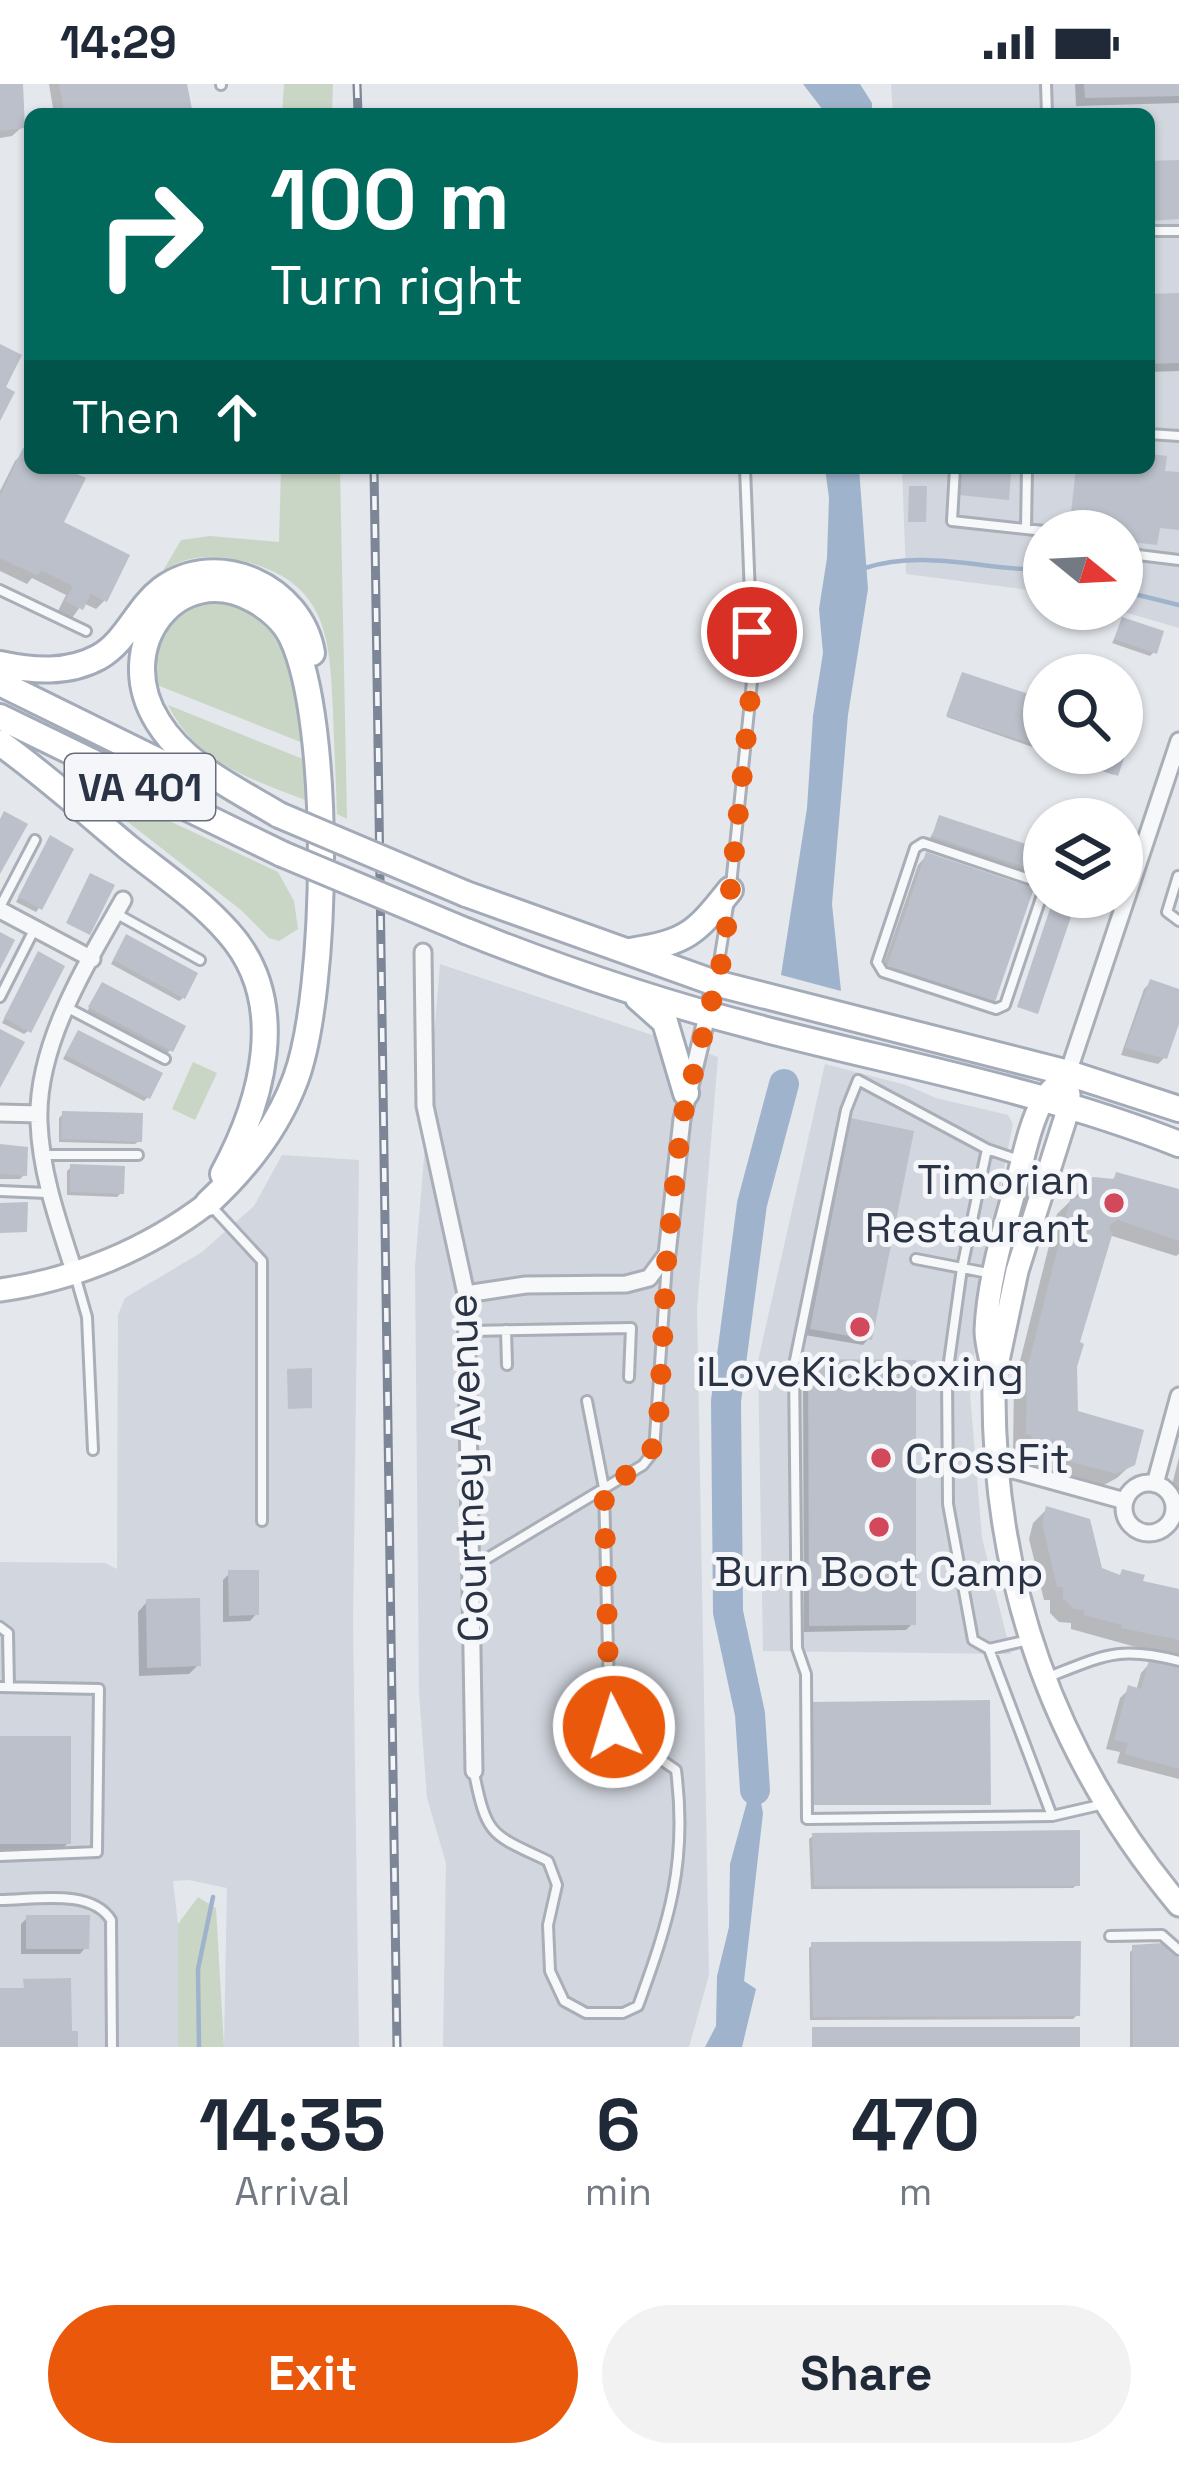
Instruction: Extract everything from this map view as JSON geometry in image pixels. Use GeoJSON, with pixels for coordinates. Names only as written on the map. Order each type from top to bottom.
{"type":"FeatureCollection","features":[{"type":"Feature","properties":{"kind":"main road"},"geometry":{"type":"LineString","coordinates":[[0,664],[44,671],[83,664],[116,644],[147,602],[166,586],[203,573],[238,575],[268,587],[303,623],[315,669],[319,940],[312,1018],[295,1080],[276,1120],[243,1168],[208,1203],[168,1229],[75,1274],[0,1290]]}},
{"type":"Feature","properties":{"kind":"main road"},"geometry":{"type":"LineString","coordinates":[[279,815],[189,758],[156,720],[145,698],[139,661],[161,614],[193,595],[227,591],[259,602],[292,638],[314,740]]}},
{"type":"Feature","properties":{"kind":"main road","name":"VA 401"},"geometry":{"type":"LineString","coordinates":[[0,683],[194,779],[466,894],[715,983],[1068,1073],[1179,1109]]}},
{"type":"Feature","properties":{"kind":"main road","name":"VA 401"},"geometry":{"type":"LineString","coordinates":[[0,717],[282,854],[466,931],[707,1014],[1044,1099],[1179,1144]]}},
{"type":"Feature","properties":{"kind":"main road"},"geometry":{"type":"LineString","coordinates":[[0,743],[205,909],[231,934],[254,976],[264,1018],[259,1093],[208,1203]]}},
{"type":"Feature","properties":{"kind":"main road"},"geometry":{"type":"LineString","coordinates":[[626,951],[663,946],[696,932],[730,890]]}},
{"type":"Feature","properties":{"kind":"main road"},"geometry":{"type":"LineString","coordinates":[[622,986],[665,1022],[686,1094]]}},
{"type":"Feature","properties":{"kind":"main road"},"geometry":{"type":"LineString","coordinates":[[1068,1073],[1044,1099],[995,1274],[986,1334],[994,1376],[995,1465],[1008,1560],[1030,1640],[1069,1739],[1138,1855],[1179,1906]]}},
{"type":"Feature","properties":{"kind":"main road"},"geometry":{"type":"LineString","coordinates":[[994,1376],[1017,1271],[1069,1107],[1068,1073]]}},
{"type":"Feature","properties":{"kind":"street"},"geometry":{"type":"LineString","coordinates":[[1143,850],[1179,741]]}},
{"type":"Feature","properties":{"kind":"street"},"geometry":{"type":"LineString","coordinates":[[75,1274],[49,1193],[39,1114],[50,1051],[119,907]]}},
{"type":"Feature","properties":{"kind":"street"},"geometry":{"type":"LineString","coordinates":[[0,909],[92,959]]}},
{"type":"Feature","properties":{"kind":"street"},"geometry":{"type":"LineString","coordinates":[[1068,1073],[1120,918]]}},
{"type":"Feature","properties":{"kind":"street","name":"Courtney Avenue"},"geometry":{"type":"LineString","coordinates":[[424,952],[425,1106],[466,1294],[474,1771]]}},
{"type":"Feature","properties":{"kind":"street"},"geometry":{"type":"LineString","coordinates":[[466,1294],[526,1286],[626,1285],[649,1278],[667,1254],[686,1094],[715,983]]}},
{"type":"Feature","properties":{"kind":"street"},"geometry":{"type":"LineString","coordinates":[[0,1113],[39,1114]]}},
{"type":"Feature","properties":{"kind":"street"},"geometry":{"type":"LineString","coordinates":[[1155,1484],[1179,1396]]}},
{"type":"Feature","properties":{"kind":"street"},"geometry":{"type":"LineString","coordinates":[[995,1465],[1125,1501]]}},
{"type":"Feature","properties":{"kind":"street"},"geometry":{"type":"LineString","coordinates":[[1155,1484],[1169,1494],[1176,1515],[1161,1530],[1142,1532],[1127,1520],[1125,1501],[1137,1486],[1155,1484]]}},
{"type":"Feature","properties":{"kind":"lane"},"geometry":{"type":"LineString","coordinates":[[715,983],[724,952],[753,672],[745,474]]}},
{"type":"Feature","properties":{"kind":"lane"},"geometry":{"type":"LineString","coordinates":[[955,474],[952,521],[1023,529]]}},
{"type":"Feature","properties":{"kind":"lane"},"geometry":{"type":"LineString","coordinates":[[1026,510],[1027,474]]}},
{"type":"Feature","properties":{"kind":"lane"},"geometry":{"type":"LineString","coordinates":[[1143,556],[1179,560]]}},
{"type":"Feature","properties":{"kind":"lane"},"geometry":{"type":"LineString","coordinates":[[0,590],[86,631]]}},
{"type":"Feature","properties":{"kind":"lane"},"geometry":{"type":"LineString","coordinates":[[0,909],[35,840]]}},
{"type":"Feature","properties":{"kind":"lane"},"geometry":{"type":"LineString","coordinates":[[923,843],[1044,886],[1005,1005],[996,1009],[883,972],[877,962],[915,848],[923,843]]}},
{"type":"Feature","properties":{"kind":"lane"},"geometry":{"type":"LineString","coordinates":[[1178,876],[1168,912],[1179,921]]}},
{"type":"Feature","properties":{"kind":"lane"},"geometry":{"type":"LineString","coordinates":[[119,907],[200,960]]}},
{"type":"Feature","properties":{"kind":"lane"},"geometry":{"type":"LineString","coordinates":[[0,997],[34,929]]}},
{"type":"Feature","properties":{"kind":"lane"},"geometry":{"type":"LineString","coordinates":[[68,1008],[165,1059]]}},
{"type":"Feature","properties":{"kind":"lane"},"geometry":{"type":"LineString","coordinates":[[1023,1162],[987,1149],[858,1080],[846,1110],[794,1365],[797,1648],[806,1674],[807,1820],[1052,1816],[1105,1804]]}},
{"type":"Feature","properties":{"kind":"lane"},"geometry":{"type":"LineString","coordinates":[[987,1149],[962,1268],[947,1376],[950,1528],[973,1640],[989,1649],[1052,1816]]}},
{"type":"Feature","properties":{"kind":"lane"},"geometry":{"type":"LineString","coordinates":[[43,1155],[139,1156]]}},
{"type":"Feature","properties":{"kind":"lane"},"geometry":{"type":"LineString","coordinates":[[0,1191],[49,1193]]}},
{"type":"Feature","properties":{"kind":"lane"},"geometry":{"type":"LineString","coordinates":[[208,1203],[262,1261],[262,1521]]}},
{"type":"Feature","properties":{"kind":"lane"},"geometry":{"type":"LineString","coordinates":[[473,1560],[486,1559],[643,1465],[654,1450],[667,1254]]}},
{"type":"Feature","properties":{"kind":"lane"},"geometry":{"type":"LineString","coordinates":[[916,1259],[995,1274]]}},
{"type":"Feature","properties":{"kind":"lane"},"geometry":{"type":"LineString","coordinates":[[75,1274],[87,1317],[93,1450]]}},
{"type":"Feature","properties":{"kind":"lane"},"geometry":{"type":"LineString","coordinates":[[468,1331],[631,1328],[629,1377]]}},
{"type":"Feature","properties":{"kind":"lane"},"geometry":{"type":"LineString","coordinates":[[506,1330],[507,1365]]}},
{"type":"Feature","properties":{"kind":"lane"},"geometry":{"type":"LineString","coordinates":[[947,1376],[994,1376]]}},
{"type":"Feature","properties":{"kind":"lane"},"geometry":{"type":"LineString","coordinates":[[474,1771],[483,1815],[498,1838],[548,1862],[557,1885],[548,1925],[550,1971],[564,2001],[586,2013],[623,2013],[638,2006],[679,1875],[680,1798],[676,1770],[614,1727],[604,1488],[587,1401]]}},
{"type":"Feature","properties":{"kind":"lane"},"geometry":{"type":"LineString","coordinates":[[0,1628],[8,1633],[4,1687],[99,1689],[97,1852],[0,1856]]}},
{"type":"Feature","properties":{"kind":"lane"},"geometry":{"type":"LineString","coordinates":[[989,1649],[1030,1640]]}},
{"type":"Feature","properties":{"kind":"lane"},"geometry":{"type":"LineString","coordinates":[[1045,1679],[1108,1654],[1138,1650],[1179,1660]]}},
{"type":"Feature","properties":{"kind":"lane"},"geometry":{"type":"LineString","coordinates":[[0,1900],[88,1900],[103,1906],[111,1920],[112,2047]]}},
{"type":"Feature","properties":{"kind":"lane"},"geometry":{"type":"LineString","coordinates":[[1110,1936],[1162,1935],[1179,1950]]}},
{"type":"Feature","properties":{"kind":"shaded area"},"geometry":{"type":"Polygon","coordinates":[[[891,84],[1179,84],[1179,628],[1143,617],[1143,510],[1023,510],[1023,589],[906,574],[902,474],[1155,474],[1155,108],[893,108],[891,84]]]}},
{"type":"Feature","properties":{"kind":"shaded area"},"geometry":{"type":"Polygon","coordinates":[[[440,964],[718,1057],[697,1309],[709,1975],[689,2047],[443,2047],[446,1863],[427,1798],[419,1692],[415,1267],[440,964]]]}},
{"type":"Feature","properties":{"kind":"shaded area"},"geometry":{"type":"Polygon","coordinates":[[[825,1064],[1008,1115],[1013,1124],[982,1278],[970,1394],[982,1538],[1011,1654],[763,1651],[758,1361],[825,1064]]]}},
{"type":"Feature","properties":{"kind":"shaded area"},"geometry":{"type":"Polygon","coordinates":[[[282,1155],[359,1160],[353,1625],[359,2047],[224,2047],[227,1888],[189,1880],[173,1881],[178,1924],[178,2047],[0,2047],[0,1562],[105,1563],[117,1569],[118,1315],[125,1298],[202,1252],[254,1206],[282,1155]]]}},
{"type":"Feature","properties":{"kind":"green space"},"geometry":{"type":"Polygon","coordinates":[[[284,84],[333,84],[332,108],[282,108],[284,84]]]}},
{"type":"Feature","properties":{"kind":"green space"},"geometry":{"type":"Polygon","coordinates":[[[281,474],[340,474],[347,819],[337,814],[329,659],[308,598],[271,570],[233,559],[191,559],[163,571],[181,540],[210,536],[279,542],[281,474]]]}},
{"type":"Feature","properties":{"kind":"green space"},"geometry":{"type":"Polygon","coordinates":[[[212,601],[241,603],[273,626],[290,662],[303,743],[157,685],[157,656],[167,631],[186,613],[212,601]]]}},
{"type":"Feature","properties":{"kind":"green space"},"geometry":{"type":"Polygon","coordinates":[[[168,705],[303,759],[305,800],[245,776],[209,755],[168,705]]]}},
{"type":"Feature","properties":{"kind":"green space"},"geometry":{"type":"Polygon","coordinates":[[[89,783],[278,872],[294,901],[298,929],[279,941],[269,938],[241,910],[88,791],[89,783]]]}},
{"type":"Feature","properties":{"kind":"green space"},"geometry":{"type":"Polygon","coordinates":[[[193,1062],[217,1073],[195,1120],[172,1109],[193,1062]]]}},
{"type":"Feature","properties":{"kind":"green space"},"geometry":{"type":"Polygon","coordinates":[[[198,1897],[216,1908],[224,2047],[178,2047],[178,1924],[198,1897]]]}},
{"type":"Feature","properties":{"kind":"water"},"geometry":{"type":"Polygon","coordinates":[[[803,84],[860,84],[872,103],[872,108],[821,108],[803,84]]]}},
{"type":"Feature","properties":{"kind":"water"},"geometry":{"type":"Polygon","coordinates":[[[826,474],[859,474],[868,589],[848,715],[832,904],[841,991],[781,975],[807,808],[823,653],[819,609],[829,498],[826,474]]]}},
{"type":"Feature","properties":{"kind":"water"},"geometry":{"type":"Polygon","coordinates":[[[751,1748],[763,1813],[744,1981],[756,1989],[742,2047],[705,2047],[716,2026],[717,1976],[729,1927],[730,1864],[748,1798],[751,1748]]]}},
{"type":"Feature","properties":{"kind":"building"},"geometry":{"type":"Polygon","coordinates":[[[0,84],[23,84],[24,128],[0,131],[0,84]]]}},
{"type":"Feature","properties":{"kind":"building"},"geometry":{"type":"Polygon","coordinates":[[[59,84],[187,84],[192,108],[63,108],[59,84]]]}},
{"type":"Feature","properties":{"kind":"building"},"geometry":{"type":"Polygon","coordinates":[[[1084,84],[1179,84],[1179,96],[1085,98],[1084,84]]]}},
{"type":"Feature","properties":{"kind":"building"},"geometry":{"type":"Polygon","coordinates":[[[1179,160],[1179,219],[1155,221],[1155,161],[1179,160]]]}},
{"type":"Feature","properties":{"kind":"building"},"geometry":{"type":"Polygon","coordinates":[[[1179,293],[1179,363],[1155,364],[1155,294],[1179,293]]]}},
{"type":"Feature","properties":{"kind":"building"},"geometry":{"type":"Polygon","coordinates":[[[0,344],[22,355],[6,387],[15,392],[0,421],[0,344]]]}},
{"type":"Feature","properties":{"kind":"building"},"geometry":{"type":"Polygon","coordinates":[[[23,448],[24,474],[86,478],[64,522],[130,555],[107,602],[91,594],[83,610],[65,601],[73,586],[0,558],[0,496],[23,448]]]}},
{"type":"Feature","properties":{"kind":"building"},"geometry":{"type":"Polygon","coordinates":[[[1155,455],[1167,456],[1165,471],[1179,472],[1179,530],[1160,528],[1157,545],[1143,543],[1143,510],[1071,510],[1075,474],[1155,474],[1155,455]]]}},
{"type":"Feature","properties":{"kind":"building"},"geometry":{"type":"Polygon","coordinates":[[[961,474],[1011,474],[1009,500],[959,495],[961,474]]]}},
{"type":"Feature","properties":{"kind":"building"},"geometry":{"type":"Polygon","coordinates":[[[909,486],[927,486],[926,522],[908,522],[909,486]]]}},
{"type":"Feature","properties":{"kind":"building"},"geometry":{"type":"Polygon","coordinates":[[[1143,624],[1164,631],[1157,654],[1114,639],[1117,630],[1143,630],[1143,624]]]}},
{"type":"Feature","properties":{"kind":"building"},"geometry":{"type":"Polygon","coordinates":[[[962,672],[1023,692],[1023,741],[946,716],[962,672]]]}},
{"type":"Feature","properties":{"kind":"building"},"geometry":{"type":"Polygon","coordinates":[[[4,811],[28,824],[0,874],[0,819],[4,811]]]}},
{"type":"Feature","properties":{"kind":"building"},"geometry":{"type":"Polygon","coordinates":[[[939,815],[1023,843],[1023,866],[932,836],[939,815]]]}},
{"type":"Feature","properties":{"kind":"building"},"geometry":{"type":"Polygon","coordinates":[[[50,835],[74,849],[42,910],[18,897],[50,835]]]}},
{"type":"Feature","properties":{"kind":"building"},"geometry":{"type":"Polygon","coordinates":[[[926,852],[1023,884],[1024,918],[995,1002],[887,966],[926,852]]]}},
{"type":"Feature","properties":{"kind":"building"},"geometry":{"type":"Polygon","coordinates":[[[90,873],[115,885],[90,935],[66,923],[90,873]]]}},
{"type":"Feature","properties":{"kind":"building"},"geometry":{"type":"Polygon","coordinates":[[[1047,918],[1071,918],[1038,1014],[1017,1007],[1047,918]]]}},
{"type":"Feature","properties":{"kind":"building"},"geometry":{"type":"Polygon","coordinates":[[[0,932],[15,940],[0,969],[0,932]]]}},
{"type":"Feature","properties":{"kind":"building"},"geometry":{"type":"Polygon","coordinates":[[[126,934],[198,973],[185,999],[113,960],[126,934]]]}},
{"type":"Feature","properties":{"kind":"building"},"geometry":{"type":"Polygon","coordinates":[[[38,951],[65,966],[31,1033],[4,1018],[38,951]]]}},
{"type":"Feature","properties":{"kind":"building"},"geometry":{"type":"Polygon","coordinates":[[[1150,979],[1179,989],[1179,1024],[1167,1059],[1125,1048],[1150,979]]]}},
{"type":"Feature","properties":{"kind":"building"},"geometry":{"type":"Polygon","coordinates":[[[102,982],[186,1026],[173,1052],[88,1007],[102,982]]]}},
{"type":"Feature","properties":{"kind":"building"},"geometry":{"type":"Polygon","coordinates":[[[0,1029],[25,1042],[0,1088],[0,1029]]]}},
{"type":"Feature","properties":{"kind":"building"},"geometry":{"type":"Polygon","coordinates":[[[78,1030],[163,1073],[150,1099],[65,1055],[78,1030]]]}},
{"type":"Feature","properties":{"kind":"building"},"geometry":{"type":"Polygon","coordinates":[[[62,1111],[143,1113],[142,1142],[61,1139],[62,1111]]]}},
{"type":"Feature","properties":{"kind":"building"},"geometry":{"type":"Polygon","coordinates":[[[851,1118],[914,1131],[872,1340],[810,1329],[851,1118]]]}},
{"type":"Feature","properties":{"kind":"building"},"geometry":{"type":"Polygon","coordinates":[[[0,1144],[28,1147],[27,1176],[0,1174],[0,1144]]]}},
{"type":"Feature","properties":{"kind":"building"},"geometry":{"type":"Polygon","coordinates":[[[70,1164],[125,1166],[124,1194],[70,1192],[70,1164]]]}},
{"type":"Feature","properties":{"kind":"building"},"geometry":{"type":"Polygon","coordinates":[[[1116,1172],[1179,1189],[1179,1241],[1118,1220],[1109,1231],[1113,1232],[1080,1342],[1084,1344],[1077,1367],[1078,1411],[1144,1430],[1135,1465],[1116,1474],[1034,1452],[1036,1444],[1026,1434],[1027,1369],[1071,1196],[1079,1198],[1084,1184],[1093,1177],[1114,1179],[1116,1172]]]}},
{"type":"Feature","properties":{"kind":"building"},"geometry":{"type":"Polygon","coordinates":[[[28,1202],[27,1232],[0,1233],[0,1203],[28,1202]]]}},
{"type":"Feature","properties":{"kind":"building"},"geometry":{"type":"Polygon","coordinates":[[[808,1359],[916,1360],[916,1625],[809,1626],[808,1359]]]}},
{"type":"Feature","properties":{"kind":"building"},"geometry":{"type":"Polygon","coordinates":[[[312,1368],[312,1408],[288,1409],[287,1369],[312,1368]]]}},
{"type":"Feature","properties":{"kind":"building"},"geometry":{"type":"Polygon","coordinates":[[[1046,1506],[1090,1519],[1102,1568],[1120,1575],[1122,1569],[1145,1575],[1143,1581],[1179,1589],[1179,1640],[1121,1628],[1073,1609],[1063,1598],[1063,1587],[1057,1587],[1042,1523],[1046,1506]]]}},
{"type":"Feature","properties":{"kind":"building"},"geometry":{"type":"Polygon","coordinates":[[[228,1570],[259,1570],[259,1615],[229,1616],[228,1570]]]}},
{"type":"Feature","properties":{"kind":"building"},"geometry":{"type":"Polygon","coordinates":[[[200,1598],[201,1666],[147,1668],[146,1599],[200,1598]]]}},
{"type":"Feature","properties":{"kind":"building"},"geometry":{"type":"Polygon","coordinates":[[[1149,1660],[1179,1668],[1179,1769],[1125,1754],[1128,1743],[1114,1740],[1128,1685],[1141,1689],[1149,1660]]]}},
{"type":"Feature","properties":{"kind":"building"},"geometry":{"type":"Polygon","coordinates":[[[990,1700],[991,1805],[810,1805],[809,1702],[990,1700]]]}},
{"type":"Feature","properties":{"kind":"building"},"geometry":{"type":"Polygon","coordinates":[[[0,1736],[71,1736],[71,1844],[0,1844],[0,1736]]]}},
{"type":"Feature","properties":{"kind":"building"},"geometry":{"type":"Polygon","coordinates":[[[1080,1830],[1080,1886],[814,1886],[812,1833],[1080,1830]]]}},
{"type":"Feature","properties":{"kind":"building"},"geometry":{"type":"Polygon","coordinates":[[[26,1915],[90,1915],[89,1949],[26,1949],[26,1915]]]}},
{"type":"Feature","properties":{"kind":"building"},"geometry":{"type":"Polygon","coordinates":[[[1081,1941],[1080,2016],[813,2017],[811,1942],[1081,1941]]]}},
{"type":"Feature","properties":{"kind":"building"},"geometry":{"type":"Polygon","coordinates":[[[1163,1943],[1179,1958],[1179,2047],[1133,2047],[1132,1945],[1163,1943]]]}},
{"type":"Feature","properties":{"kind":"building"},"geometry":{"type":"Polygon","coordinates":[[[71,1978],[72,2031],[78,2031],[78,2047],[0,2047],[0,1988],[24,1988],[23,1979],[71,1978]]]}},
{"type":"Feature","properties":{"kind":"building"},"geometry":{"type":"Polygon","coordinates":[[[812,2027],[1080,2027],[1080,2047],[812,2047],[812,2027]]]}},
{"type":"Feature","properties":{"kind":"waterway"},"geometry":{"type":"LineString","coordinates":[[865,568],[932,560],[1023,569]]}},
{"type":"Feature","properties":{"kind":"waterway"},"geometry":{"type":"LineString","coordinates":[[1143,596],[1179,605]]}},
{"type":"Feature","properties":{"kind":"waterway"},"geometry":{"type":"LineString","coordinates":[[755,1790],[750,1714],[728,1612],[726,1401],[752,1204],[784,1084]]}},
{"type":"Feature","properties":{"kind":"waterway"},"geometry":{"type":"LineString","coordinates":[[199,2047],[198,1969],[213,1897]]}},
{"type":"Feature","properties":{"kind":"railway"},"geometry":{"type":"LineString","coordinates":[[357,84],[358,108]]}},
{"type":"Feature","properties":{"kind":"railway"},"geometry":{"type":"LineString","coordinates":[[374,474],[397,2047]]}},
{"type":"Feature","properties":{"kind":"place","name":"Timorian Restaurant"},"geometry":{"type":"Point","coordinates":[1114,1203]}},
{"type":"Feature","properties":{"kind":"place","name":"iLoveKickboxing"},"geometry":{"type":"Point","coordinates":[860,1327]}},
{"type":"Feature","properties":{"kind":"place","name":"CrossFit"},"geometry":{"type":"Point","coordinates":[881,1458]}},
{"type":"Feature","properties":{"kind":"place","name":"Burn Boot Camp"},"geometry":{"type":"Point","coordinates":[879,1527]}},
{"type":"Feature","properties":{"kind":"route"},"geometry":{"type":"LineString","coordinates":[[614,1727],[604,1488],[643,1465],[654,1450],[658,1431],[667,1254],[682,1119],[724,952],[753,672],[752,632]]}}]}
